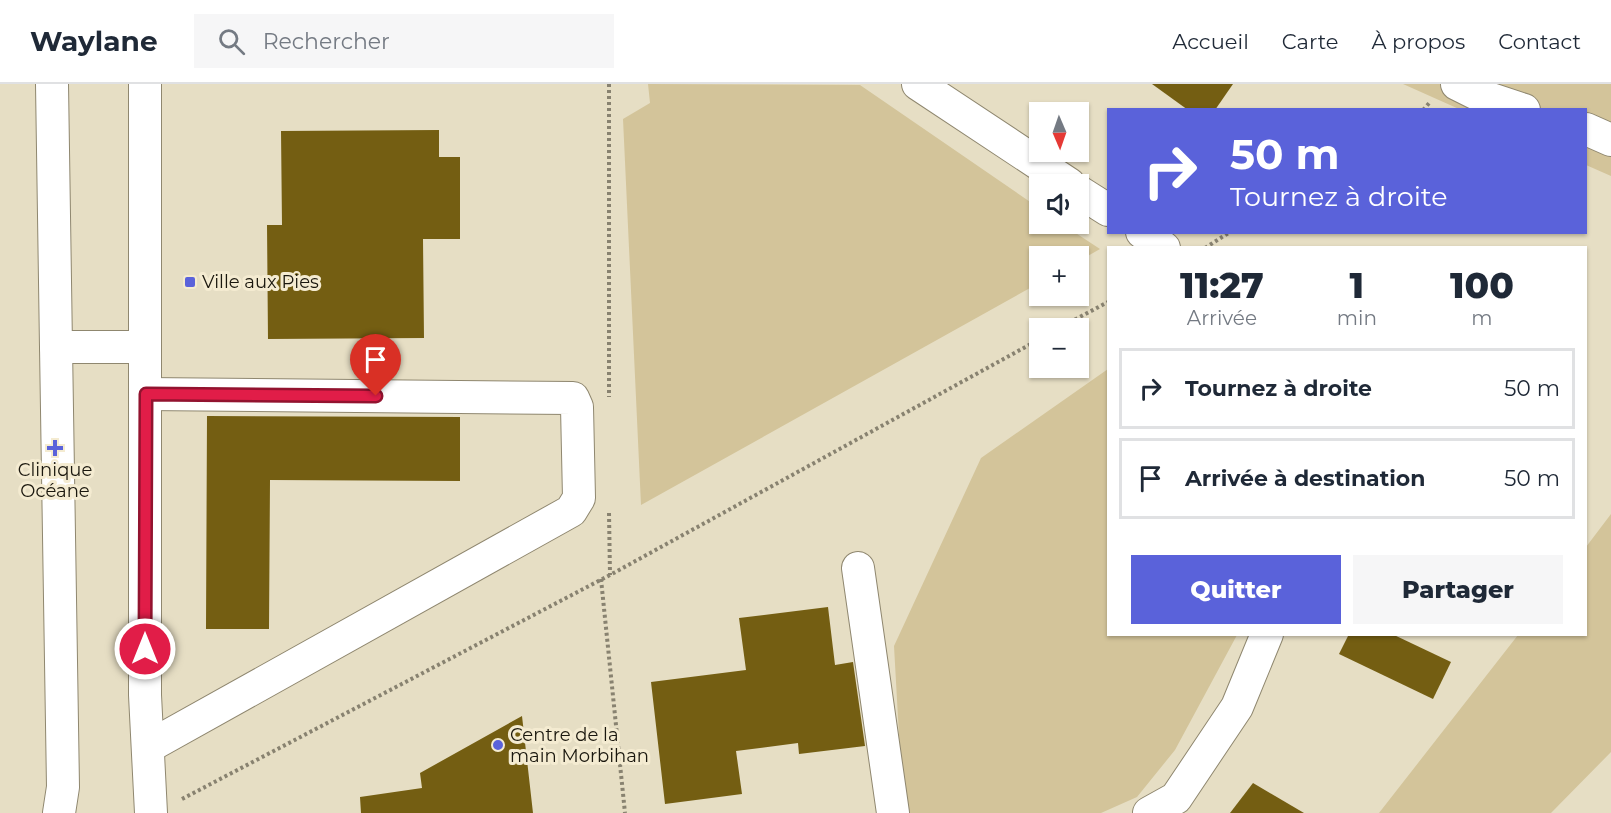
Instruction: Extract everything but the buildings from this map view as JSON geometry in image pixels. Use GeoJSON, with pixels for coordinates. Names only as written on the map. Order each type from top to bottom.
{"type":"FeatureCollection","features":[{"type":"Feature","properties":{"kind":"street"},"geometry":{"type":"LineString","coordinates":[[52,84],[63,788],[59,813]]}},
{"type":"Feature","properties":{"kind":"street"},"geometry":{"type":"LineString","coordinates":[[144,84],[145,695],[147,747],[163,808]]}},
{"type":"Feature","properties":{"kind":"street"},"geometry":{"type":"LineString","coordinates":[[918,84],[1054,174]]}},
{"type":"Feature","properties":{"kind":"street"},"geometry":{"type":"LineString","coordinates":[[1457,84],[1479,95],[1518,108]]}},
{"type":"Feature","properties":{"kind":"street"},"geometry":{"type":"LineString","coordinates":[[1587,129],[1611,140]]}},
{"type":"Feature","properties":{"kind":"street"},"geometry":{"type":"LineString","coordinates":[[1089,197],[1107,209]]}},
{"type":"Feature","properties":{"kind":"street"},"geometry":{"type":"LineString","coordinates":[[1145,234],[1161,246]]}},
{"type":"Feature","properties":{"kind":"street"},"geometry":{"type":"LineString","coordinates":[[56,347],[145,347]]}},
{"type":"Feature","properties":{"kind":"street"},"geometry":{"type":"LineString","coordinates":[[146,394],[573,398],[577,407],[579,498],[571,512],[147,747]]}},
{"type":"Feature","properties":{"kind":"street"},"geometry":{"type":"LineString","coordinates":[[858,567],[892,813]]}},
{"type":"Feature","properties":{"kind":"street"},"geometry":{"type":"LineString","coordinates":[[1149,813],[1176,798],[1237,707],[1266,636]]}},
{"type":"Feature","properties":{"kind":"path"},"geometry":{"type":"LineString","coordinates":[[609,84],[609,407]]}},
{"type":"Feature","properties":{"kind":"path"},"geometry":{"type":"LineString","coordinates":[[1208,246],[1227,234]]}},
{"type":"Feature","properties":{"kind":"path"},"geometry":{"type":"LineString","coordinates":[[1078,318],[1107,303]]}},
{"type":"Feature","properties":{"kind":"path"},"geometry":{"type":"LineString","coordinates":[[163,808],[609,575],[1029,345]]}},
{"type":"Feature","properties":{"kind":"path"},"geometry":{"type":"LineString","coordinates":[[609,503],[609,575]]}},
{"type":"Feature","properties":{"kind":"path"},"geometry":{"type":"LineString","coordinates":[[601,579],[625,813]]}},
{"type":"Feature","properties":{"kind":"shaded area"},"geometry":{"type":"Polygon","coordinates":[[[648,84],[860,85],[1029,201],[1029,234],[1077,234],[1100,249],[1089,255],[1089,246],[1029,246],[1029,289],[641,505],[623,119],[650,103],[648,84]]]}},
{"type":"Feature","properties":{"kind":"shaded area"},"geometry":{"type":"Polygon","coordinates":[[[1403,84],[1611,84],[1611,176],[1587,165],[1587,108],[1457,108],[1403,84]]]}},
{"type":"Feature","properties":{"kind":"shaded area"},"geometry":{"type":"Polygon","coordinates":[[[1107,370],[1107,636],[1236,636],[1175,750],[1137,797],[1101,813],[907,813],[902,789],[894,646],[981,458],[1107,370]]]}},
{"type":"Feature","properties":{"kind":"shaded area"},"geometry":{"type":"Polygon","coordinates":[[[1611,514],[1611,752],[1551,813],[1379,813],[1517,636],[1587,636],[1587,546],[1611,514]]]}},
{"type":"Feature","properties":{"kind":"place","name":"Ville aux Pies"},"geometry":{"type":"Point","coordinates":[190,282]}},
{"type":"Feature","properties":{"kind":"place","name":"Clinique Océane"},"geometry":{"type":"Point","coordinates":[55,448]}},
{"type":"Feature","properties":{"kind":"place","name":"Centre de la main Morbihan"},"geometry":{"type":"Point","coordinates":[498,745]}},
{"type":"Feature","properties":{"kind":"route"},"geometry":{"type":"LineString","coordinates":[[145,649],[146,394],[376,396]]}}]}
